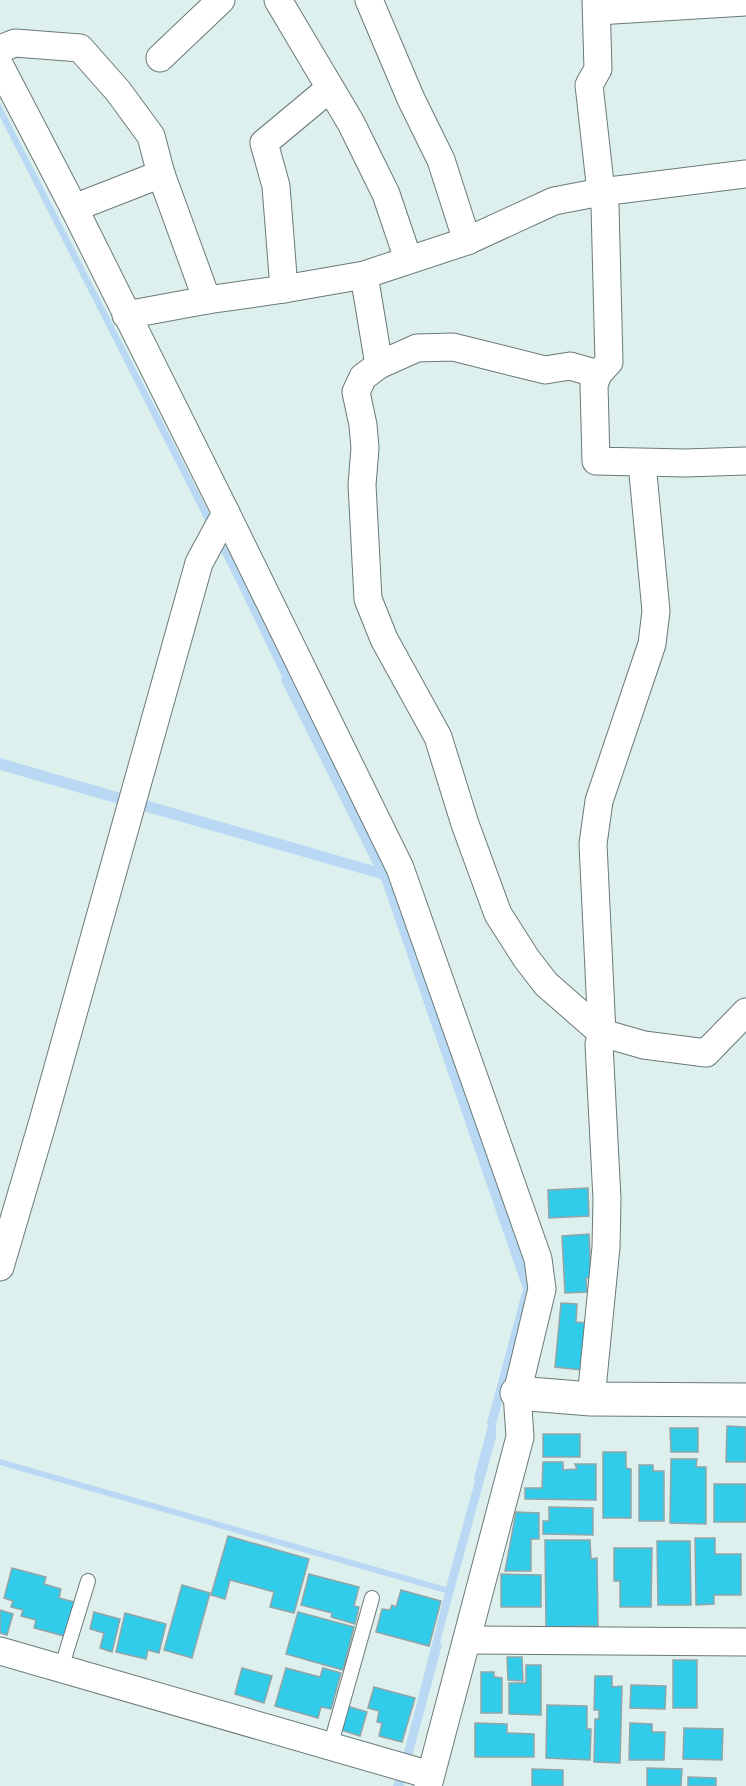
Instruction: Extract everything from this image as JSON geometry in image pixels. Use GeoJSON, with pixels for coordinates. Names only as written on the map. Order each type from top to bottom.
{"type":"FeatureCollection","features":[{"type":"Feature","properties":{"kind":"street"},"geometry":{"type":"LineString","coordinates":[[160,58],[221,0]]}},
{"type":"Feature","properties":{"kind":"street"},"geometry":{"type":"LineString","coordinates":[[278,0],[351,123],[386,194],[408,259]]}},
{"type":"Feature","properties":{"kind":"street"},"geometry":{"type":"LineString","coordinates":[[369,0],[411,99],[441,160],[467,241]]}},
{"type":"Feature","properties":{"kind":"street"},"geometry":{"type":"LineString","coordinates":[[746,2],[596,5],[598,69],[589,85],[601,192],[605,206],[609,362],[598,374],[594,385],[596,461],[642,463],[746,461]]}},
{"type":"Feature","properties":{"kind":"street"},"geometry":{"type":"LineString","coordinates":[[0,49],[15,43],[81,48],[118,91],[151,136],[160,174],[207,300]]}},
{"type":"Feature","properties":{"kind":"street"},"geometry":{"type":"LineString","coordinates":[[0,66],[74,208],[400,868],[538,1259],[542,1289],[517,1393],[520,1437],[429,1781],[330,1747],[0,1651]]}},
{"type":"Feature","properties":{"kind":"street"},"geometry":{"type":"LineString","coordinates":[[284,290],[276,186],[264,143],[330,88]]}},
{"type":"Feature","properties":{"kind":"street"},"geometry":{"type":"LineString","coordinates":[[74,208],[160,174]]}},
{"type":"Feature","properties":{"kind":"street"},"geometry":{"type":"LineString","coordinates":[[126,315],[364,275],[467,241],[554,201],[601,192],[746,174]]}},
{"type":"Feature","properties":{"kind":"street"},"geometry":{"type":"LineString","coordinates":[[364,275],[379,365]]}},
{"type":"Feature","properties":{"kind":"street"},"geometry":{"type":"LineString","coordinates":[[598,374],[570,366],[545,370],[453,347],[417,348],[379,365],[363,378],[356,392],[365,448],[362,485],[368,599],[384,639],[438,737],[465,824],[498,914],[546,984],[602,1033],[644,1045],[706,1053],[746,1012]]}},
{"type":"Feature","properties":{"kind":"street"},"geometry":{"type":"LineString","coordinates":[[591,1399],[606,1247],[607,1199],[599,1044],[602,1033],[592,844],[599,801],[651,644],[656,611],[642,463]]}},
{"type":"Feature","properties":{"kind":"street"},"geometry":{"type":"LineString","coordinates":[[0,1267],[44,1121],[199,563],[226,513]]}},
{"type":"Feature","properties":{"kind":"street"},"geometry":{"type":"LineString","coordinates":[[517,1393],[591,1399],[746,1400]]}},
{"type":"Feature","properties":{"kind":"street"},"geometry":{"type":"LineString","coordinates":[[467,1640],[746,1642]]}},
{"type":"Feature","properties":{"kind":"lane"},"geometry":{"type":"LineString","coordinates":[[61,1669],[88,1581]]}},
{"type":"Feature","properties":{"kind":"lane"},"geometry":{"type":"LineString","coordinates":[[330,1747],[372,1598]]}},
{"type":"Feature","properties":{"kind":"water"},"geometry":{"type":"Polygon","coordinates":[[[0,103],[230,554],[392,883],[533,1288],[404,1786],[393,1786],[405,1749],[445,1593],[0,1465],[0,1459],[446,1587],[523,1289],[381,879],[0,770],[0,758],[374,866],[281,680],[282,677],[237,583],[0,117],[0,103]]]}},
{"type":"Feature","properties":{"kind":"building"},"geometry":{"type":"Polygon","coordinates":[[[588,1188],[589,1216],[549,1218],[548,1190],[588,1188]]]}},
{"type":"Feature","properties":{"kind":"building"},"geometry":{"type":"Polygon","coordinates":[[[589,1234],[591,1278],[586,1278],[587,1292],[565,1293],[562,1236],[589,1234]]]}},
{"type":"Feature","properties":{"kind":"building"},"geometry":{"type":"Polygon","coordinates":[[[561,1303],[577,1304],[576,1322],[586,1323],[581,1370],[555,1367],[561,1303]]]}},
{"type":"Feature","properties":{"kind":"building"},"geometry":{"type":"Polygon","coordinates":[[[727,1426],[746,1427],[746,1462],[726,1462],[727,1426]]]}},
{"type":"Feature","properties":{"kind":"building"},"geometry":{"type":"Polygon","coordinates":[[[670,1428],[698,1428],[698,1452],[671,1452],[670,1428]]]}},
{"type":"Feature","properties":{"kind":"building"},"geometry":{"type":"Polygon","coordinates":[[[543,1434],[580,1434],[580,1457],[543,1457],[543,1434]]]}},
{"type":"Feature","properties":{"kind":"building"},"geometry":{"type":"Polygon","coordinates":[[[603,1452],[626,1452],[626,1468],[631,1469],[631,1518],[603,1518],[603,1452]]]}},
{"type":"Feature","properties":{"kind":"building"},"geometry":{"type":"Polygon","coordinates":[[[671,1459],[697,1459],[696,1467],[706,1467],[706,1524],[670,1523],[671,1459]]]}},
{"type":"Feature","properties":{"kind":"building"},"geometry":{"type":"Polygon","coordinates":[[[543,1462],[563,1462],[563,1470],[577,1469],[575,1464],[596,1464],[596,1500],[525,1499],[525,1488],[542,1488],[543,1462]]]}},
{"type":"Feature","properties":{"kind":"building"},"geometry":{"type":"Polygon","coordinates":[[[639,1465],[653,1465],[653,1471],[664,1471],[664,1521],[639,1521],[639,1465]]]}},
{"type":"Feature","properties":{"kind":"building"},"geometry":{"type":"Polygon","coordinates":[[[714,1484],[746,1484],[746,1522],[714,1522],[714,1484]]]}},
{"type":"Feature","properties":{"kind":"building"},"geometry":{"type":"Polygon","coordinates":[[[549,1507],[593,1508],[593,1535],[543,1534],[543,1521],[549,1521],[549,1507]]]}},
{"type":"Feature","properties":{"kind":"building"},"geometry":{"type":"Polygon","coordinates":[[[516,1512],[539,1513],[539,1539],[531,1539],[531,1571],[505,1571],[516,1512]]]}},
{"type":"Feature","properties":{"kind":"building"},"geometry":{"type":"Polygon","coordinates":[[[228,1536],[309,1559],[294,1613],[270,1607],[274,1592],[230,1580],[225,1599],[211,1595],[228,1536]]]}},
{"type":"Feature","properties":{"kind":"building"},"geometry":{"type":"Polygon","coordinates":[[[695,1538],[715,1538],[715,1554],[741,1554],[741,1595],[714,1595],[714,1604],[696,1605],[695,1538]]]}},
{"type":"Feature","properties":{"kind":"building"},"geometry":{"type":"Polygon","coordinates":[[[545,1540],[590,1540],[591,1559],[597,1558],[598,1626],[546,1627],[545,1540]]]}},
{"type":"Feature","properties":{"kind":"building"},"geometry":{"type":"Polygon","coordinates":[[[657,1541],[690,1541],[691,1605],[658,1605],[657,1541]]]}},
{"type":"Feature","properties":{"kind":"building"},"geometry":{"type":"Polygon","coordinates":[[[614,1548],[652,1548],[651,1607],[620,1607],[620,1581],[614,1581],[614,1548]]]}},
{"type":"Feature","properties":{"kind":"building"},"geometry":{"type":"Polygon","coordinates":[[[12,1568],[46,1577],[44,1584],[61,1589],[59,1598],[78,1603],[68,1637],[34,1628],[36,1620],[21,1616],[23,1610],[11,1607],[13,1601],[4,1598],[12,1568]]]}},
{"type":"Feature","properties":{"kind":"building"},"geometry":{"type":"Polygon","coordinates":[[[309,1574],[359,1587],[354,1606],[359,1607],[355,1624],[331,1617],[332,1613],[301,1605],[309,1574]]]}},
{"type":"Feature","properties":{"kind":"building"},"geometry":{"type":"Polygon","coordinates":[[[501,1574],[541,1575],[541,1607],[501,1607],[501,1574]]]}},
{"type":"Feature","properties":{"kind":"building"},"geometry":{"type":"Polygon","coordinates":[[[182,1585],[210,1593],[192,1658],[164,1650],[182,1585]]]}},
{"type":"Feature","properties":{"kind":"building"},"geometry":{"type":"Polygon","coordinates":[[[401,1590],[441,1601],[429,1646],[376,1632],[382,1609],[390,1610],[392,1605],[396,1607],[401,1590]]]}},
{"type":"Feature","properties":{"kind":"building"},"geometry":{"type":"Polygon","coordinates":[[[0,1610],[13,1614],[7,1635],[0,1633],[0,1610]]]}},
{"type":"Feature","properties":{"kind":"building"},"geometry":{"type":"Polygon","coordinates":[[[94,1612],[120,1619],[112,1652],[100,1648],[104,1633],[90,1629],[94,1612]]]}},
{"type":"Feature","properties":{"kind":"building"},"geometry":{"type":"Polygon","coordinates":[[[298,1612],[354,1627],[343,1670],[286,1654],[298,1612]]]}},
{"type":"Feature","properties":{"kind":"building"},"geometry":{"type":"Polygon","coordinates":[[[125,1613],[166,1624],[159,1653],[148,1650],[146,1659],[116,1652],[125,1613]]]}},
{"type":"Feature","properties":{"kind":"building"},"geometry":{"type":"Polygon","coordinates":[[[507,1657],[522,1657],[523,1681],[508,1680],[507,1657]]]}},
{"type":"Feature","properties":{"kind":"building"},"geometry":{"type":"Polygon","coordinates":[[[673,1660],[697,1660],[697,1708],[673,1708],[673,1660]]]}},
{"type":"Feature","properties":{"kind":"building"},"geometry":{"type":"Polygon","coordinates":[[[526,1665],[541,1665],[541,1715],[509,1714],[509,1683],[526,1683],[526,1665]]]}},
{"type":"Feature","properties":{"kind":"building"},"geometry":{"type":"Polygon","coordinates":[[[242,1668],[272,1676],[264,1703],[235,1694],[242,1668]]]}},
{"type":"Feature","properties":{"kind":"building"},"geometry":{"type":"Polygon","coordinates":[[[286,1668],[320,1677],[323,1668],[341,1673],[331,1709],[321,1707],[318,1718],[275,1706],[286,1668]]]}},
{"type":"Feature","properties":{"kind":"building"},"geometry":{"type":"Polygon","coordinates":[[[481,1672],[494,1672],[494,1677],[502,1678],[502,1713],[481,1713],[481,1672]]]}},
{"type":"Feature","properties":{"kind":"building"},"geometry":{"type":"Polygon","coordinates":[[[595,1676],[612,1676],[612,1687],[622,1686],[620,1763],[594,1762],[595,1719],[599,1719],[599,1710],[594,1710],[595,1676]]]}},
{"type":"Feature","properties":{"kind":"building"},"geometry":{"type":"Polygon","coordinates":[[[631,1685],[666,1686],[665,1709],[630,1708],[631,1685]]]}},
{"type":"Feature","properties":{"kind":"building"},"geometry":{"type":"Polygon","coordinates":[[[374,1687],[415,1698],[402,1742],[379,1736],[382,1723],[377,1722],[379,1711],[368,1708],[374,1687]]]}},
{"type":"Feature","properties":{"kind":"building"},"geometry":{"type":"Polygon","coordinates":[[[547,1705],[587,1706],[587,1729],[591,1729],[590,1760],[546,1758],[547,1705]]]}},
{"type":"Feature","properties":{"kind":"building"},"geometry":{"type":"Polygon","coordinates":[[[347,1706],[367,1712],[360,1736],[341,1730],[347,1706]]]}},
{"type":"Feature","properties":{"kind":"building"},"geometry":{"type":"Polygon","coordinates":[[[475,1723],[507,1724],[507,1733],[534,1734],[534,1757],[475,1757],[475,1723]]]}},
{"type":"Feature","properties":{"kind":"building"},"geometry":{"type":"Polygon","coordinates":[[[630,1723],[652,1724],[652,1732],[665,1732],[664,1760],[629,1760],[630,1723]]]}},
{"type":"Feature","properties":{"kind":"building"},"geometry":{"type":"Polygon","coordinates":[[[684,1728],[723,1729],[722,1760],[683,1759],[684,1728]]]}},
{"type":"Feature","properties":{"kind":"building"},"geometry":{"type":"Polygon","coordinates":[[[647,1768],[682,1769],[681,1786],[647,1786],[647,1768]]]}},
{"type":"Feature","properties":{"kind":"building"},"geometry":{"type":"Polygon","coordinates":[[[532,1769],[563,1770],[563,1786],[532,1786],[532,1769]]]}},
{"type":"Feature","properties":{"kind":"building"},"geometry":{"type":"Polygon","coordinates":[[[688,1777],[716,1778],[716,1786],[688,1786],[688,1777]]]}}]}
